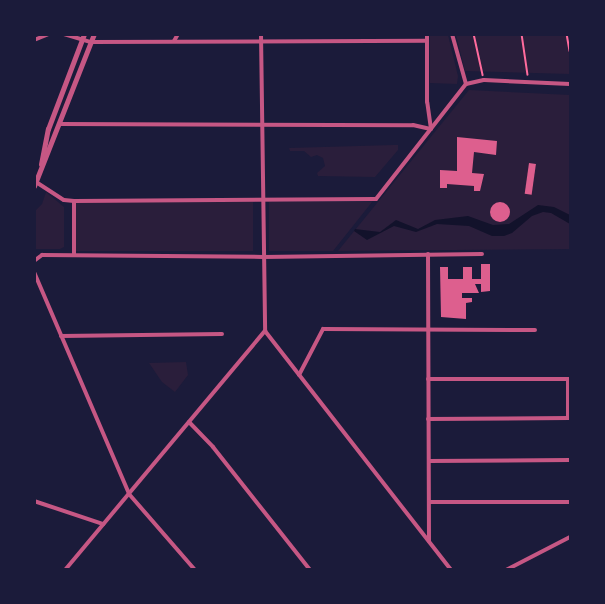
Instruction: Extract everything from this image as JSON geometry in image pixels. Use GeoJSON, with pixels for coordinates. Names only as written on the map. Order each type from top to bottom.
{"type":"FeatureCollection","features":[{"type":"Feature","properties":{"kind":"street"},"geometry":{"type":"LineString","coordinates":[[34,40],[49,34]]}},
{"type":"Feature","properties":{"kind":"street"},"geometry":{"type":"LineString","coordinates":[[64,34],[83,37],[91,42],[427,41]]}},
{"type":"Feature","properties":{"kind":"street"},"geometry":{"type":"LineString","coordinates":[[36,182],[93,34]]}},
{"type":"Feature","properties":{"kind":"street"},"geometry":{"type":"LineString","coordinates":[[174,42],[178,34]]}},
{"type":"Feature","properties":{"kind":"street"},"geometry":{"type":"LineString","coordinates":[[261,34],[265,331],[451,570]]}},
{"type":"Feature","properties":{"kind":"street"},"geometry":{"type":"LineString","coordinates":[[427,34],[427,102],[431,129]]}},
{"type":"Feature","properties":{"kind":"street"},"geometry":{"type":"LineString","coordinates":[[452,34],[466,84]]}},
{"type":"Feature","properties":{"kind":"street"},"geometry":{"type":"LineString","coordinates":[[36,182],[48,129],[83,37]]}},
{"type":"Feature","properties":{"kind":"street"},"geometry":{"type":"LineString","coordinates":[[36,182],[64,200],[74,201],[376,200],[466,84],[484,80],[570,84]]}},
{"type":"Feature","properties":{"kind":"street"},"geometry":{"type":"LineString","coordinates":[[60,124],[413,125],[431,129]]}},
{"type":"Feature","properties":{"kind":"street"},"geometry":{"type":"LineString","coordinates":[[74,201],[74,255]]}},
{"type":"Feature","properties":{"kind":"street"},"geometry":{"type":"LineString","coordinates":[[428,254],[429,542]]}},
{"type":"Feature","properties":{"kind":"street"},"geometry":{"type":"LineString","coordinates":[[36,259],[74,255],[263,257],[482,254]]}},
{"type":"Feature","properties":{"kind":"street"},"geometry":{"type":"LineString","coordinates":[[34,272],[129,494],[195,570]]}},
{"type":"Feature","properties":{"kind":"street"},"geometry":{"type":"LineString","coordinates":[[299,375],[323,329],[536,330]]}},
{"type":"Feature","properties":{"kind":"street"},"geometry":{"type":"LineString","coordinates":[[65,570],[265,331]]}},
{"type":"Feature","properties":{"kind":"street"},"geometry":{"type":"LineString","coordinates":[[61,336],[222,334]]}},
{"type":"Feature","properties":{"kind":"street"},"geometry":{"type":"LineString","coordinates":[[428,379],[568,379],[569,418],[429,419]]}},
{"type":"Feature","properties":{"kind":"street"},"geometry":{"type":"LineString","coordinates":[[189,422],[213,447],[310,570]]}},
{"type":"Feature","properties":{"kind":"street"},"geometry":{"type":"LineString","coordinates":[[429,461],[570,460]]}},
{"type":"Feature","properties":{"kind":"street"},"geometry":{"type":"LineString","coordinates":[[34,501],[104,524]]}},
{"type":"Feature","properties":{"kind":"street"},"geometry":{"type":"LineString","coordinates":[[429,502],[570,502]]}},
{"type":"Feature","properties":{"kind":"street"},"geometry":{"type":"LineString","coordinates":[[506,570],[570,537]]}},
{"type":"Feature","properties":{"kind":"path"},"geometry":{"type":"LineString","coordinates":[[474,34],[484,80]]}},
{"type":"Feature","properties":{"kind":"path"},"geometry":{"type":"LineString","coordinates":[[522,34],[529,82]]}},
{"type":"Feature","properties":{"kind":"path"},"geometry":{"type":"LineString","coordinates":[[567,34],[570,51]]}},
{"type":"Feature","properties":{"kind":"shaded area"},"geometry":{"type":"Polygon","coordinates":[[[430,35],[448,35],[458,76],[457,84],[430,83],[430,35]]]}},
{"type":"Feature","properties":{"kind":"shaded area"},"geometry":{"type":"Polygon","coordinates":[[[456,35],[570,35],[570,74],[465,71],[456,35]]]}},
{"type":"Feature","properties":{"kind":"shaded area"},"geometry":{"type":"Polygon","coordinates":[[[469,90],[570,95],[570,249],[338,251],[469,90]]]}},
{"type":"Feature","properties":{"kind":"shaded area"},"geometry":{"type":"Polygon","coordinates":[[[398,145],[398,150],[375,177],[318,176],[317,173],[325,166],[323,158],[317,155],[311,157],[304,151],[290,151],[289,148],[398,145]]]}},
{"type":"Feature","properties":{"kind":"shaded area"},"geometry":{"type":"Polygon","coordinates":[[[46,192],[64,207],[64,247],[60,249],[36,249],[35,246],[35,211],[42,204],[46,192]]]}},
{"type":"Feature","properties":{"kind":"shaded area"},"geometry":{"type":"Polygon","coordinates":[[[76,202],[253,202],[253,251],[76,251],[76,202]]]}},
{"type":"Feature","properties":{"kind":"shaded area"},"geometry":{"type":"Polygon","coordinates":[[[269,202],[372,202],[333,251],[269,251],[269,202]]]}},
{"type":"Feature","properties":{"kind":"shaded area"},"geometry":{"type":"Polygon","coordinates":[[[538,205],[554,207],[570,215],[570,224],[551,213],[543,212],[532,216],[512,233],[504,236],[492,236],[469,226],[437,224],[416,232],[394,226],[367,240],[354,231],[355,229],[380,232],[396,220],[418,229],[435,220],[468,216],[493,225],[509,224],[538,205]]]}},
{"type":"Feature","properties":{"kind":"shaded area"},"geometry":{"type":"Polygon","coordinates":[[[186,362],[188,375],[175,392],[162,382],[149,363],[186,362]]]}},
{"type":"Feature","properties":{"kind":"building"},"geometry":{"type":"Polygon","coordinates":[[[457,137],[497,141],[496,155],[474,152],[472,173],[484,174],[480,191],[474,191],[474,186],[447,184],[447,188],[440,188],[440,170],[457,171],[457,137]]]}},
{"type":"Feature","properties":{"kind":"building"},"geometry":{"type":"Polygon","coordinates":[[[529,163],[536,164],[532,195],[525,194],[529,163]]]}},
{"type":"Feature","properties":{"kind":"building"},"geometry":{"type":"Polygon","coordinates":[[[500,202],[507,205],[510,212],[507,219],[500,222],[493,219],[490,212],[493,205],[500,202]]]}},
{"type":"Feature","properties":{"kind":"building"},"geometry":{"type":"Polygon","coordinates":[[[481,264],[490,264],[490,291],[481,292],[481,284],[475,284],[479,293],[462,293],[462,298],[472,298],[472,302],[466,303],[466,319],[441,317],[440,267],[448,267],[448,279],[463,279],[463,267],[472,267],[472,279],[481,279],[481,264]]]}}]}
